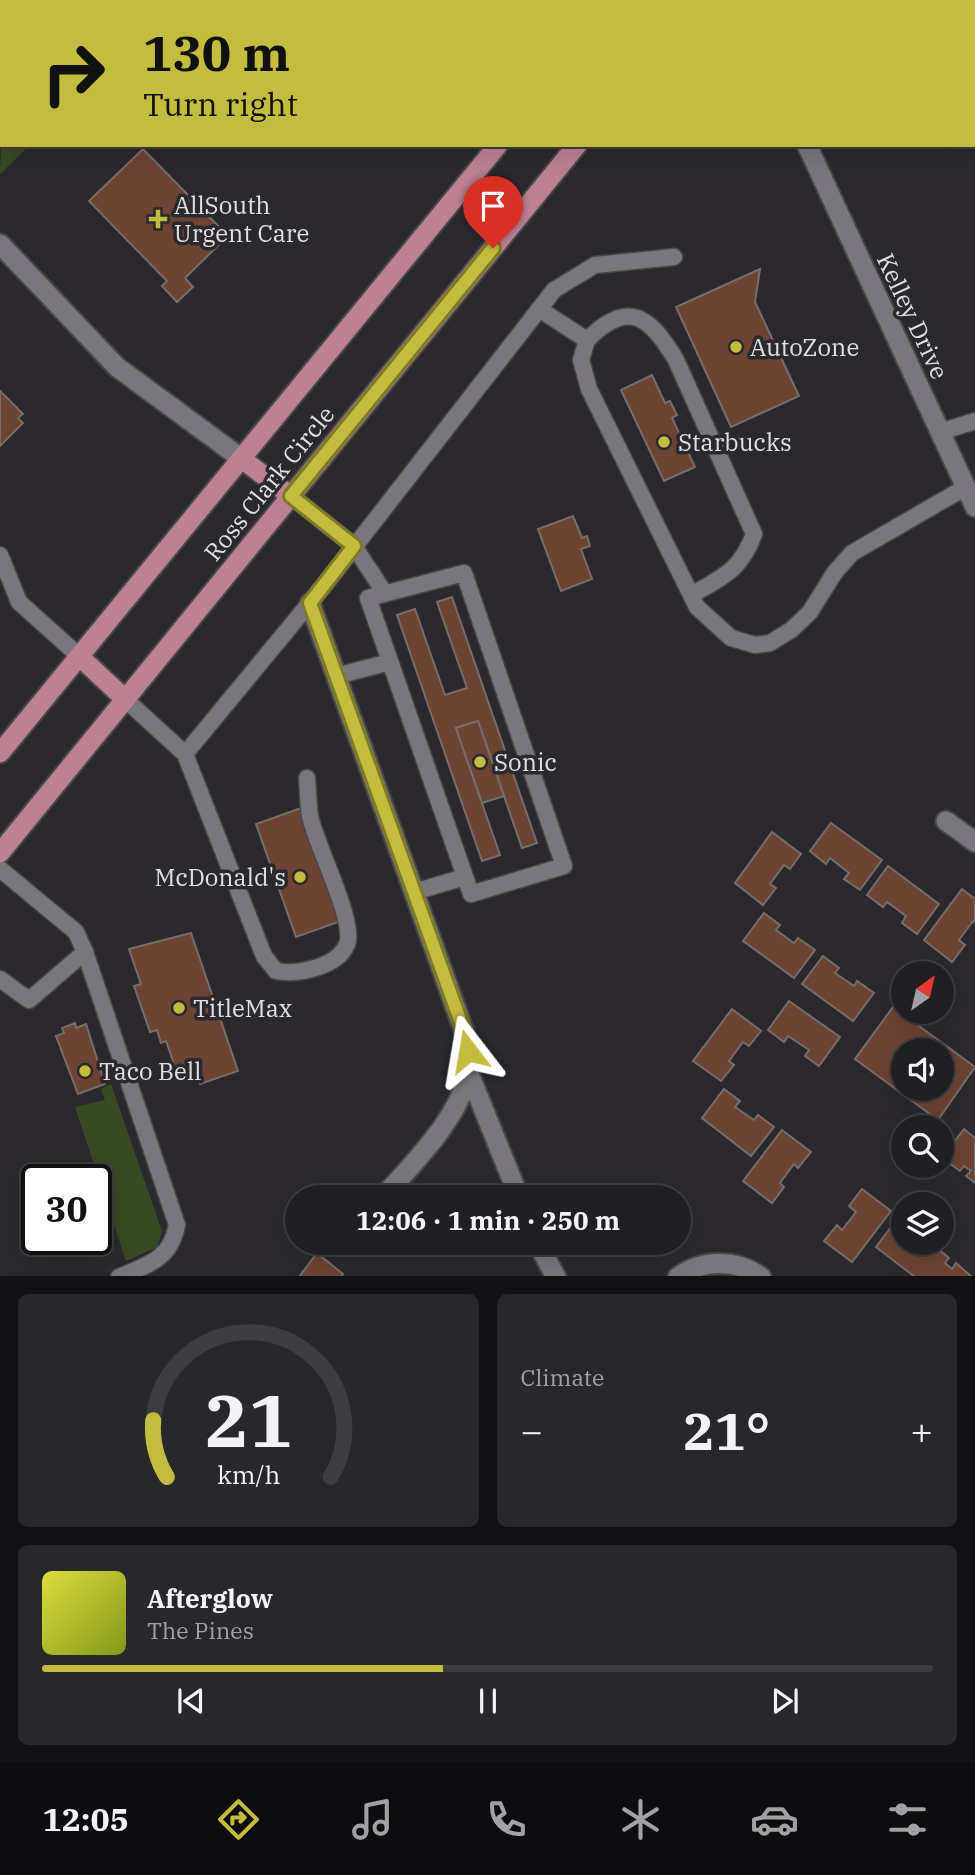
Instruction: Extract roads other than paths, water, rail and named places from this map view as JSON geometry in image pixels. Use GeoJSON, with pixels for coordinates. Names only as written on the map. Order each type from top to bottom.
{"type":"FeatureCollection","features":[{"type":"Feature","properties":{"kind":"highway","name":"Ross Clark Circle"},"geometry":{"type":"LineString","coordinates":[[0,753],[496,147]]}},
{"type":"Feature","properties":{"kind":"highway","name":"Ross Clark Circle"},"geometry":{"type":"LineString","coordinates":[[0,853],[575,147]]}},
{"type":"Feature","properties":{"kind":"highway"},"geometry":{"type":"LineString","coordinates":[[242,459],[291,496]]}},
{"type":"Feature","properties":{"kind":"highway"},"geometry":{"type":"LineString","coordinates":[[80,657],[125,699]]}},
{"type":"Feature","properties":{"kind":"street","name":"Kelley Drive"},"geometry":{"type":"LineString","coordinates":[[808,147],[975,506]]}},
{"type":"Feature","properties":{"kind":"street"},"geometry":{"type":"LineString","coordinates":[[0,244],[117,367],[242,459]]}},
{"type":"Feature","properties":{"kind":"street"},"geometry":{"type":"LineString","coordinates":[[310,603],[464,1031],[468,1071],[514,1185]]}},
{"type":"Feature","properties":{"kind":"street"},"geometry":{"type":"LineString","coordinates":[[946,821],[975,842]]}},
{"type":"Feature","properties":{"kind":"street"},"geometry":{"type":"LineString","coordinates":[[393,1185],[454,1110],[468,1071]]}},
{"type":"Feature","properties":{"kind":"street"},"geometry":{"type":"LineString","coordinates":[[544,1255],[556,1276]]}},
{"type":"Feature","properties":{"kind":"street"},"geometry":{"type":"LineString","coordinates":[[678,1276],[707,1263],[729,1264],[752,1270],[761,1276]]}},
{"type":"Feature","properties":{"kind":"lane"},"geometry":{"type":"LineString","coordinates":[[185,754],[310,603],[554,290],[595,265],[674,257]]}},
{"type":"Feature","properties":{"kind":"lane"},"geometry":{"type":"LineString","coordinates":[[539,309],[587,340]]}},
{"type":"Feature","properties":{"kind":"lane"},"geometry":{"type":"LineString","coordinates":[[691,595],[729,574],[746,556],[754,534],[664,339],[652,327],[634,316],[618,316],[603,324],[587,340],[581,360],[589,389],[691,595],[712,623],[731,638],[755,645],[770,643],[810,612],[835,572],[852,553],[966,487]]}},
{"type":"Feature","properties":{"kind":"lane"},"geometry":{"type":"LineString","coordinates":[[940,432],[975,421]]}},
{"type":"Feature","properties":{"kind":"lane"},"geometry":{"type":"LineString","coordinates":[[291,496],[354,546],[384,592]]}},
{"type":"Feature","properties":{"kind":"lane"},"geometry":{"type":"LineString","coordinates":[[0,555],[19,602],[80,657]]}},
{"type":"Feature","properties":{"kind":"lane"},"geometry":{"type":"LineString","coordinates":[[464,573],[564,866],[471,894],[368,598],[384,592],[464,573]]}},
{"type":"Feature","properties":{"kind":"lane"},"geometry":{"type":"LineString","coordinates":[[336,676],[390,662]]}},
{"type":"Feature","properties":{"kind":"lane"},"geometry":{"type":"LineString","coordinates":[[125,699],[185,754],[264,956],[276,971],[294,974],[337,958],[348,943],[347,923],[310,816],[307,778]]}},
{"type":"Feature","properties":{"kind":"lane"},"geometry":{"type":"LineString","coordinates":[[0,869],[76,932],[177,1225],[173,1242],[166,1253],[150,1264],[119,1276]]}},
{"type":"Feature","properties":{"kind":"lane"},"geometry":{"type":"LineString","coordinates":[[414,892],[465,877]]}},
{"type":"Feature","properties":{"kind":"lane"},"geometry":{"type":"LineString","coordinates":[[0,979],[29,1000],[85,952]]}},
{"type":"Feature","properties":{"kind":"place","name":"AllSouth Urgent Care"},"geometry":{"type":"Point","coordinates":[158,219]}},
{"type":"Feature","properties":{"kind":"place","name":"AutoZone"},"geometry":{"type":"Point","coordinates":[736,347]}},
{"type":"Feature","properties":{"kind":"place","name":"Starbucks"},"geometry":{"type":"Point","coordinates":[664,442]}},
{"type":"Feature","properties":{"kind":"place","name":"Sonic"},"geometry":{"type":"Point","coordinates":[480,762]}},
{"type":"Feature","properties":{"kind":"place","name":"McDonald's"},"geometry":{"type":"Point","coordinates":[300,877]}},
{"type":"Feature","properties":{"kind":"place","name":"TitleMax"},"geometry":{"type":"Point","coordinates":[179,1008]}},
{"type":"Feature","properties":{"kind":"place","name":"Taco Bell"},"geometry":{"type":"Point","coordinates":[85,1071]}}]}
